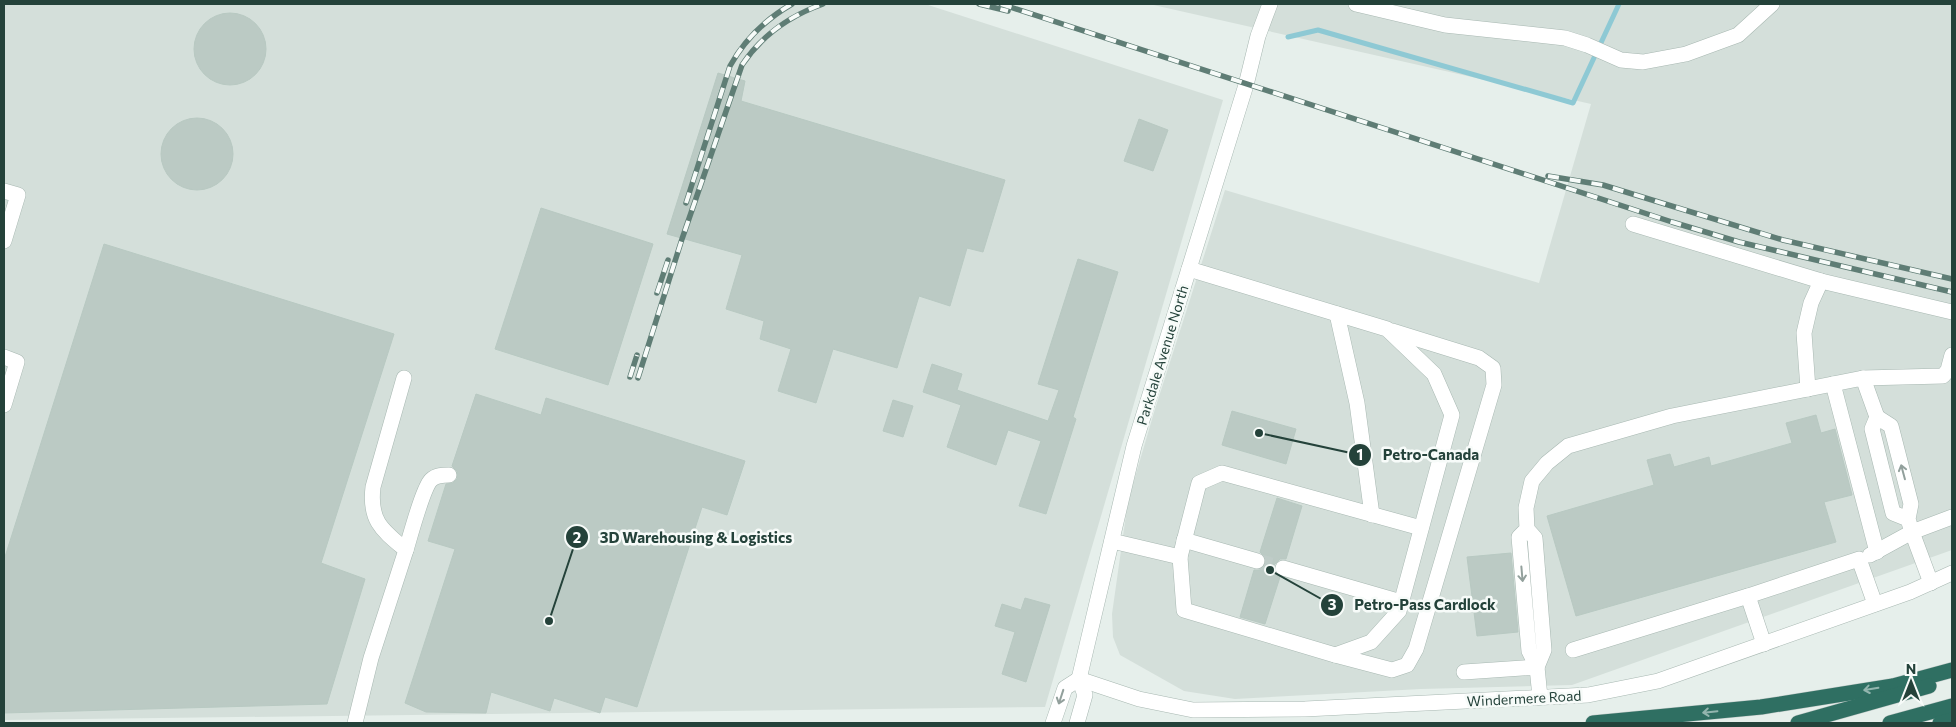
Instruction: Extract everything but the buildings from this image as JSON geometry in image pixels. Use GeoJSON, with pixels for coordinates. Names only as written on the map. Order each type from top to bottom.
{"type":"FeatureCollection","features":[{"type":"Feature","properties":{"kind":"highway"},"geometry":{"type":"LineString","coordinates":[[1594,723],[1761,707],[1893,686],[1952,670]]}},
{"type":"Feature","properties":{"kind":"highway"},"geometry":{"type":"LineString","coordinates":[[1798,723],[1903,694],[1952,678]]}},
{"type":"Feature","properties":{"kind":"highway"},"geometry":{"type":"LineString","coordinates":[[1890,723],[1952,706]]}},
{"type":"Feature","properties":{"kind":"highway"},"geometry":{"type":"LineString","coordinates":[[1940,723],[1952,720]]}},
{"type":"Feature","properties":{"kind":"street","name":"Parkdale Avenue North"},"geometry":{"type":"LineString","coordinates":[[1077,723],[1085,695],[1079,679],[1134,446],[1246,85],[1258,36],[1270,4]]}},
{"type":"Feature","properties":{"kind":"street"},"geometry":{"type":"LineString","coordinates":[[1356,4],[1445,25],[1565,38],[1587,45],[1621,60],[1643,62],[1686,54],[1738,35],[1772,4]]}},
{"type":"Feature","properties":{"kind":"street"},"geometry":{"type":"LineString","coordinates":[[4,191],[18,195],[4,241]]}},
{"type":"Feature","properties":{"kind":"street"},"geometry":{"type":"LineString","coordinates":[[1633,224],[1821,280],[1952,312]]}},
{"type":"Feature","properties":{"kind":"street"},"geometry":{"type":"LineString","coordinates":[[1189,269],[1479,358],[1493,368],[1494,385],[1416,649],[1407,665],[1392,670],[1184,610],[1180,556],[1199,483],[1222,472],[1421,528]]}},
{"type":"Feature","properties":{"kind":"street"},"geometry":{"type":"LineString","coordinates":[[1808,389],[1804,333],[1811,303],[1821,280]]}},
{"type":"Feature","properties":{"kind":"street"},"geometry":{"type":"LineString","coordinates":[[1337,314],[1357,403],[1372,514]]}},
{"type":"Feature","properties":{"kind":"street"},"geometry":{"type":"LineString","coordinates":[[1335,655],[1371,642],[1399,611],[1452,415],[1434,374],[1387,329]]}},
{"type":"Feature","properties":{"kind":"street"},"geometry":{"type":"LineString","coordinates":[[1540,697],[1537,667],[1529,651],[1520,537],[1527,529],[1526,508],[1532,481],[1548,463],[1568,446],[1672,416],[1863,378],[1943,376],[1948,370],[1952,355]]}},
{"type":"Feature","properties":{"kind":"street"},"geometry":{"type":"LineString","coordinates":[[4,357],[17,362],[4,405]]}},
{"type":"Feature","properties":{"kind":"street"},"geometry":{"type":"LineString","coordinates":[[404,378],[373,487],[372,498],[375,518],[386,532],[406,550]]}},
{"type":"Feature","properties":{"kind":"street"},"geometry":{"type":"LineString","coordinates":[[1863,378],[1877,418],[1891,426],[1911,504],[1910,526],[1931,583]]}},
{"type":"Feature","properties":{"kind":"street"},"geometry":{"type":"LineString","coordinates":[[1832,384],[1877,552]]}},
{"type":"Feature","properties":{"kind":"street"},"geometry":{"type":"LineString","coordinates":[[355,723],[371,658],[422,500],[430,480],[437,476],[449,475]]}},
{"type":"Feature","properties":{"kind":"street"},"geometry":{"type":"LineString","coordinates":[[1573,650],[1748,596],[1859,559],[1877,552],[1910,526],[1952,517]]}},
{"type":"Feature","properties":{"kind":"street"},"geometry":{"type":"LineString","coordinates":[[1184,540],[1257,560]]}},
{"type":"Feature","properties":{"kind":"street"},"geometry":{"type":"LineString","coordinates":[[1112,541],[1180,556]]}},
{"type":"Feature","properties":{"kind":"street"},"geometry":{"type":"LineString","coordinates":[[1859,559],[1875,604]]}},
{"type":"Feature","properties":{"kind":"street"},"geometry":{"type":"LineString","coordinates":[[1283,568],[1402,602]]}},
{"type":"Feature","properties":{"kind":"street","name":"Windermere Road"},"geometry":{"type":"LineString","coordinates":[[1079,679],[1139,699],[1193,710],[1305,710],[1588,694],[1658,681],[1875,604],[1952,574]]}},
{"type":"Feature","properties":{"kind":"street"},"geometry":{"type":"LineString","coordinates":[[1748,596],[1764,644]]}},
{"type":"Feature","properties":{"kind":"street"},"geometry":{"type":"LineString","coordinates":[[1464,672],[1537,667]]}},
{"type":"Feature","properties":{"kind":"street"},"geometry":{"type":"LineString","coordinates":[[1053,723],[1064,688],[1079,679]]}},
{"type":"Feature","properties":{"kind":"shaded area"},"geometry":{"type":"Polygon","coordinates":[[[4,4],[925,4],[1223,100],[1045,707],[4,720],[4,4]]]}},
{"type":"Feature","properties":{"kind":"shaded area"},"geometry":{"type":"Polygon","coordinates":[[[1149,4],[1952,4],[1952,550],[1572,685],[1421,689],[1235,699],[1184,691],[1120,655],[1113,637],[1112,614],[1128,501],[1155,409],[1225,190],[1539,283],[1591,104],[1149,4]]]}},
{"type":"Feature","properties":{"kind":"waterway"},"geometry":{"type":"LineString","coordinates":[[1288,37],[1318,30],[1573,103],[1619,4]]}},
{"type":"Feature","properties":{"kind":"tunnel"},"geometry":{"type":"LineString","coordinates":[[1257,561],[1283,568]]}},
{"type":"Feature","properties":{"kind":"railway"},"geometry":{"type":"LineString","coordinates":[[686,203],[730,66],[749,38],[773,16],[792,4]]}},
{"type":"Feature","properties":{"kind":"railway"},"geometry":{"type":"LineString","coordinates":[[638,378],[682,239],[742,65],[758,44],[777,28],[799,14],[823,4]]}},
{"type":"Feature","properties":{"kind":"railway"},"geometry":{"type":"LineString","coordinates":[[979,4],[1008,11]]}},
{"type":"Feature","properties":{"kind":"railway"},"geometry":{"type":"LineString","coordinates":[[1001,4],[1672,222],[1739,242],[1952,292]]}},
{"type":"Feature","properties":{"kind":"railway"},"geometry":{"type":"LineString","coordinates":[[1548,176],[1603,185],[1783,240],[1952,279]]}},
{"type":"Feature","properties":{"kind":"railway"},"geometry":{"type":"LineString","coordinates":[[657,293],[668,260]]}},
{"type":"Feature","properties":{"kind":"railway"},"geometry":{"type":"LineString","coordinates":[[630,377],[637,355]]}},
{"type":"Feature","properties":{"kind":"place","name":"Petro-Canada"},"geometry":{"type":"Point","coordinates":[1259,433]}},
{"type":"Feature","properties":{"kind":"place","name":"Petro-Pass Cardlock"},"geometry":{"type":"Point","coordinates":[1270,570]}},
{"type":"Feature","properties":{"kind":"place","name":"3D Warehousing & Logistics"},"geometry":{"type":"Point","coordinates":[549,621]}}]}
